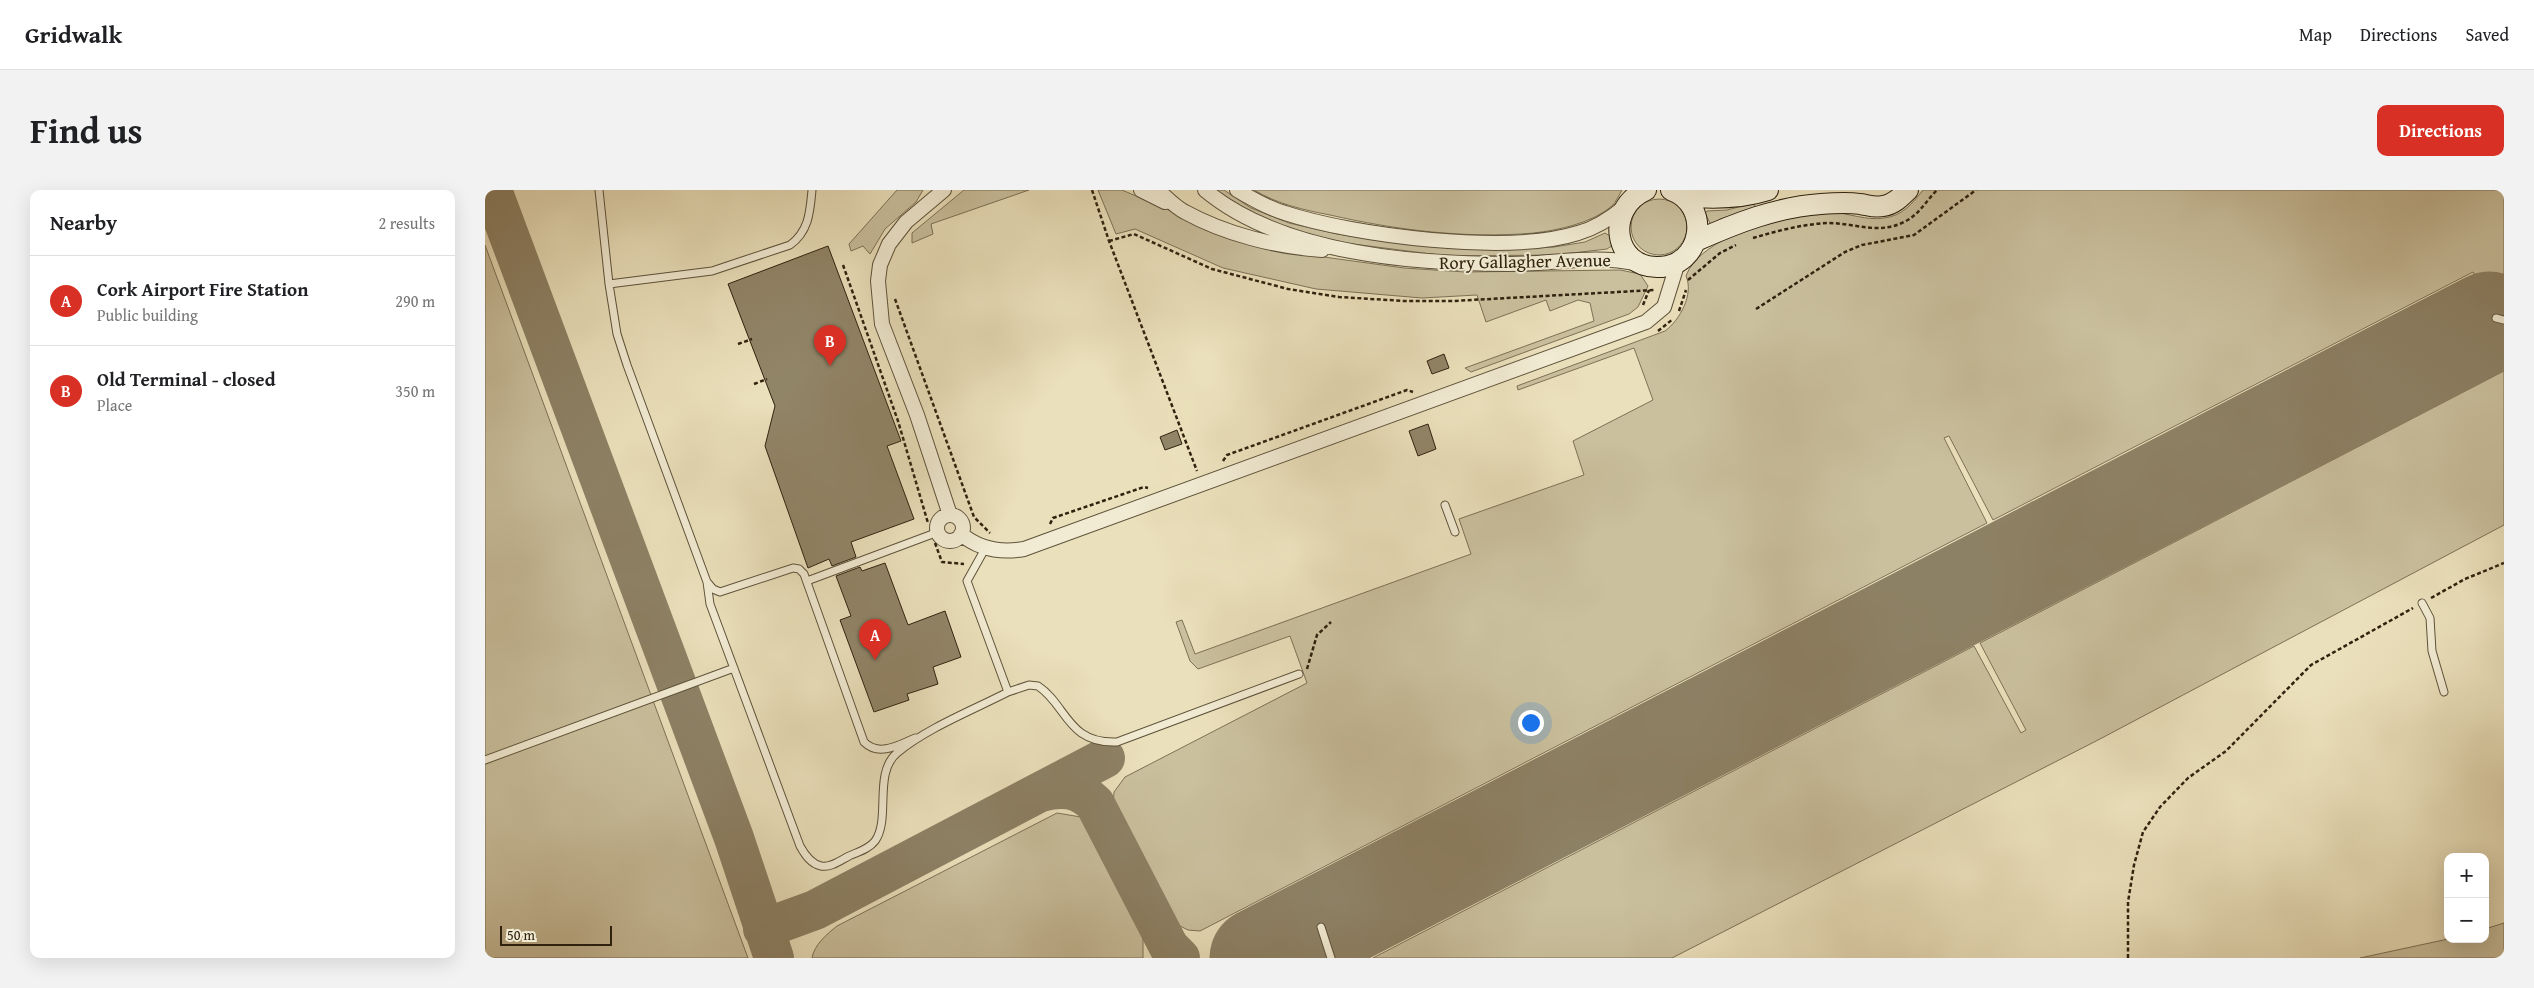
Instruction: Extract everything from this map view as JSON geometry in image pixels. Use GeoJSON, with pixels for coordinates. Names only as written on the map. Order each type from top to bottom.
{"type":"FeatureCollection","features":[{"type":"Feature","properties":{"kind":"street"},"geometry":{"type":"LineString","coordinates":[[944,190],[906,222],[889,244],[880,265],[878,281],[882,324],[917,415],[950,515],[961,521],[961,534],[968,540],[993,550],[1012,551],[1031,546],[1639,324],[1652,318],[1664,307],[1677,284],[1677,262]]}},
{"type":"Feature","properties":{"kind":"street"},"geometry":{"type":"LineString","coordinates":[[1141,190],[1183,211],[1255,239],[1305,249],[1355,253]]}},
{"type":"Feature","properties":{"kind":"street"},"geometry":{"type":"LineString","coordinates":[[1158,190],[1183,211]]}},
{"type":"Feature","properties":{"kind":"street","name":"Rory Gallagher Avenue"},"geometry":{"type":"LineString","coordinates":[[1205,190],[1253,220],[1300,238],[1355,253],[1412,260],[1511,264],[1614,258],[1653,267],[1677,262],[1689,253],[1696,242],[1732,225],[1774,212],[1820,204],[1859,203],[1871,207],[1884,206],[1896,201],[1907,191]]}},
{"type":"Feature","properties":{"kind":"street","name":"Rory Gallagher Avenue"},"geometry":{"type":"LineString","coordinates":[[1237,190],[1283,213],[1320,223],[1385,234],[1466,241],[1519,241],[1564,237],[1607,221],[1637,194],[1646,190]]}},
{"type":"Feature","properties":{"kind":"street"},"geometry":{"type":"LineString","coordinates":[[1677,193],[1712,199],[1751,195],[1768,190]]}},
{"type":"Feature","properties":{"kind":"street"},"geometry":{"type":"LineString","coordinates":[[1843,190],[1859,203]]}},
{"type":"Feature","properties":{"kind":"street"},"geometry":{"type":"LineString","coordinates":[[1677,193],[1692,205],[1697,217],[1699,229],[1696,242]]}},
{"type":"Feature","properties":{"kind":"street","name":"Rory Gallagher Avenue"},"geometry":{"type":"LineString","coordinates":[[1624,207],[1619,218],[1621,243],[1637,261],[1653,267]]}},
{"type":"Feature","properties":{"kind":"street"},"geometry":{"type":"LineString","coordinates":[[1653,267],[1664,272],[1677,284]]}},
{"type":"Feature","properties":{"kind":"street"},"geometry":{"type":"LineString","coordinates":[[950,515],[939,521],[935,534],[951,540],[961,534]]}},
{"type":"Feature","properties":{"kind":"lane"},"geometry":{"type":"LineString","coordinates":[[599,190],[609,284],[617,334],[707,582],[710,604],[800,846],[806,856],[816,865],[827,867],[869,847],[876,840],[889,765],[897,753],[930,732],[1008,692],[1029,685],[1038,686],[1078,730],[1091,737],[1117,742],[1299,674]]}},
{"type":"Feature","properties":{"kind":"lane"},"geometry":{"type":"LineString","coordinates":[[609,284],[712,271],[790,245],[807,225],[812,190]]}},
{"type":"Feature","properties":{"kind":"lane"},"geometry":{"type":"LineString","coordinates":[[2496,318],[2504,320]]}},
{"type":"Feature","properties":{"kind":"lane"},"geometry":{"type":"LineString","coordinates":[[1445,505],[1455,532]]}},
{"type":"Feature","properties":{"kind":"lane"},"geometry":{"type":"LineString","coordinates":[[807,581],[935,534]]}},
{"type":"Feature","properties":{"kind":"lane"},"geometry":{"type":"LineString","coordinates":[[986,547],[967,581],[1008,692]]}},
{"type":"Feature","properties":{"kind":"lane"},"geometry":{"type":"LineString","coordinates":[[707,582],[713,589],[720,592],[793,568],[799,569],[807,581],[866,744],[874,748],[886,749],[930,732]]}},
{"type":"Feature","properties":{"kind":"lane"},"geometry":{"type":"LineString","coordinates":[[2422,603],[2430,618],[2431,651],[2444,692]]}},
{"type":"Feature","properties":{"kind":"lane"},"geometry":{"type":"LineString","coordinates":[[485,760],[734,668]]}},
{"type":"Feature","properties":{"kind":"lane"},"geometry":{"type":"LineString","coordinates":[[1321,927],[1331,958]]}},
{"type":"Feature","properties":{"kind":"path"},"geometry":{"type":"LineString","coordinates":[[1092,190],[1109,242],[1198,475]]}},
{"type":"Feature","properties":{"kind":"path"},"geometry":{"type":"LineString","coordinates":[[1756,309],[1845,252],[1862,245],[1915,235],[1976,190]]}},
{"type":"Feature","properties":{"kind":"path"},"geometry":{"type":"LineString","coordinates":[[1751,239],[1779,231]]}},
{"type":"Feature","properties":{"kind":"path"},"geometry":{"type":"LineString","coordinates":[[1109,242],[1134,234],[1212,269],[1236,276],[1289,289],[1358,299],[1453,301],[1650,290],[1641,308]]}},
{"type":"Feature","properties":{"kind":"path"},"geometry":{"type":"LineString","coordinates":[[1677,284],[1741,242]]}},
{"type":"Feature","properties":{"kind":"path"},"geometry":{"type":"LineString","coordinates":[[843,264],[898,421],[935,534],[942,562],[977,566]]}},
{"type":"Feature","properties":{"kind":"path"},"geometry":{"type":"LineString","coordinates":[[893,294],[974,517],[981,526],[998,536]]}},
{"type":"Feature","properties":{"kind":"path"},"geometry":{"type":"LineString","coordinates":[[738,344],[752,339]]}},
{"type":"Feature","properties":{"kind":"path"},"geometry":{"type":"LineString","coordinates":[[754,384],[767,379]]}},
{"type":"Feature","properties":{"kind":"path"},"geometry":{"type":"LineString","coordinates":[[1219,467],[1227,455],[1407,390],[1419,393]]}},
{"type":"Feature","properties":{"kind":"path"},"geometry":{"type":"LineString","coordinates":[[1047,530],[1053,518],[1144,487],[1155,490]]}},
{"type":"Feature","properties":{"kind":"path"},"geometry":{"type":"LineString","coordinates":[[2128,958],[2127,902],[2134,865],[2143,832],[2160,807],[2188,778],[2226,751],[2311,665],[2465,579],[2504,563]]}},
{"type":"Feature","properties":{"kind":"path"},"geometry":{"type":"LineString","coordinates":[[1299,674],[1308,668],[1317,635],[1331,622]]}},
{"type":"Feature","properties":{"kind":"shaded area"},"geometry":{"type":"Polygon","coordinates":[[[897,190],[923,190],[916,202],[885,229],[870,254],[863,246],[851,251],[849,244],[897,190]]]}},
{"type":"Feature","properties":{"kind":"shaded area"},"geometry":{"type":"Polygon","coordinates":[[[964,190],[1029,190],[931,224],[933,234],[912,243],[912,233],[964,190]]]}},
{"type":"Feature","properties":{"kind":"shaded area"},"geometry":{"type":"Polygon","coordinates":[[[1098,190],[1122,190],[1206,226],[1275,249],[1404,268],[1465,272],[1620,270],[1640,274],[1648,286],[1638,307],[1629,314],[1471,372],[1465,368],[1594,321],[1590,303],[1578,300],[1550,311],[1546,300],[1486,322],[1477,295],[1422,298],[1316,289],[1223,268],[1135,229],[1116,234],[1098,190]]]}},
{"type":"Feature","properties":{"kind":"shaded area"},"geometry":{"type":"Polygon","coordinates":[[[1213,190],[1224,190],[1251,208],[1289,223],[1337,234],[1408,244],[1464,249],[1554,247],[1585,242],[1605,233],[1610,236],[1613,245],[1607,249],[1555,255],[1447,256],[1345,243],[1303,235],[1256,217],[1213,190]]]}},
{"type":"Feature","properties":{"kind":"shaded area"},"geometry":{"type":"Polygon","coordinates":[[[1254,190],[1622,190],[1612,206],[1604,212],[1575,225],[1534,233],[1483,235],[1431,232],[1380,225],[1291,206],[1254,190]]]}},
{"type":"Feature","properties":{"kind":"shaded area"},"geometry":{"type":"Polygon","coordinates":[[[1923,190],[2504,190],[2504,315],[2496,314],[2473,272],[1993,520],[1949,436],[1944,438],[1987,523],[1200,931],[1188,930],[1172,922],[1113,806],[1114,792],[1125,777],[1307,683],[1290,636],[1198,669],[1190,661],[1176,622],[1182,620],[1195,654],[1471,554],[1459,519],[1584,475],[1573,441],[1653,400],[1634,348],[1518,390],[1517,386],[1665,331],[1676,320],[1684,306],[1688,291],[1686,276],[1695,262],[1709,249],[1728,238],[1749,228],[1772,221],[1814,213],[1831,212],[1878,219],[1890,217],[1906,208],[1923,190]]]}},
{"type":"Feature","properties":{"kind":"shaded area"},"geometry":{"type":"Polygon","coordinates":[[[1653,199],[1665,199],[1679,207],[1687,221],[1685,238],[1679,247],[1665,255],[1653,255],[1643,250],[1636,243],[1631,233],[1631,221],[1636,211],[1643,204],[1653,199]]]}},
{"type":"Feature","properties":{"kind":"shaded area"},"geometry":{"type":"Polygon","coordinates":[[[1754,203],[1756,209],[1720,219],[1711,225],[1705,213],[1707,211],[1727,210],[1754,203]]]}},
{"type":"Feature","properties":{"kind":"shaded area"},"geometry":{"type":"Polygon","coordinates":[[[485,245],[748,958],[485,958],[485,245]]]}},
{"type":"Feature","properties":{"kind":"shaded area"},"geometry":{"type":"Polygon","coordinates":[[[2504,371],[2504,525],[2100,739],[1672,958],[1373,958],[1974,646],[2021,733],[2026,730],[1980,643],[2504,371]]]}},
{"type":"Feature","properties":{"kind":"shaded area"},"geometry":{"type":"Polygon","coordinates":[[[1057,813],[1087,818],[1143,930],[1143,958],[812,958],[818,944],[837,926],[1057,813]]]}},
{"type":"Feature","properties":{"kind":"shaded area"},"geometry":{"type":"Polygon","coordinates":[[[2504,923],[2504,958],[2360,958],[2444,940],[2444,943],[2489,943],[2489,928],[2504,923]]]}},
{"type":"Feature","properties":{"kind":"building"},"geometry":{"type":"Polygon","coordinates":[[[828,246],[901,441],[887,446],[914,519],[851,542],[856,557],[832,566],[829,559],[808,568],[765,446],[775,406],[728,284],[828,246]]]}},
{"type":"Feature","properties":{"kind":"building"},"geometry":{"type":"Polygon","coordinates":[[[1444,354],[1449,368],[1432,374],[1427,361],[1444,354]]]}},
{"type":"Feature","properties":{"kind":"building"},"geometry":{"type":"Polygon","coordinates":[[[1428,424],[1436,449],[1418,456],[1409,431],[1428,424]]]}},
{"type":"Feature","properties":{"kind":"building"},"geometry":{"type":"Polygon","coordinates":[[[1177,430],[1182,444],[1165,450],[1160,437],[1177,430]]]}},
{"type":"Feature","properties":{"kind":"building"},"geometry":{"type":"Polygon","coordinates":[[[885,563],[908,625],[945,611],[961,657],[933,667],[938,684],[907,694],[909,700],[874,712],[840,620],[851,616],[836,576],[860,567],[862,571],[885,563]]]}},
{"type":"Feature","properties":{"kind":"taxiway"},"geometry":{"type":"LineString","coordinates":[[492,190],[734,838],[774,958]]}},
{"type":"Feature","properties":{"kind":"taxiway"},"geometry":{"type":"LineString","coordinates":[[763,929],[815,910],[1105,758]]}},
{"type":"Feature","properties":{"kind":"taxiway"},"geometry":{"type":"LineString","coordinates":[[1041,792],[1056,789],[1070,790],[1083,795],[1095,804],[1169,947],[1180,958]]}},
{"type":"Feature","properties":{"kind":"runway"},"geometry":{"type":"LineString","coordinates":[[1260,958],[2489,322]]}},
{"type":"Feature","properties":{"kind":"place","name":"Old Terminal - closed"},"geometry":{"type":"Point","coordinates":[830,366]}},
{"type":"Feature","properties":{"kind":"place","name":"Cork Airport Fire Station"},"geometry":{"type":"Point","coordinates":[875,660]}}]}
